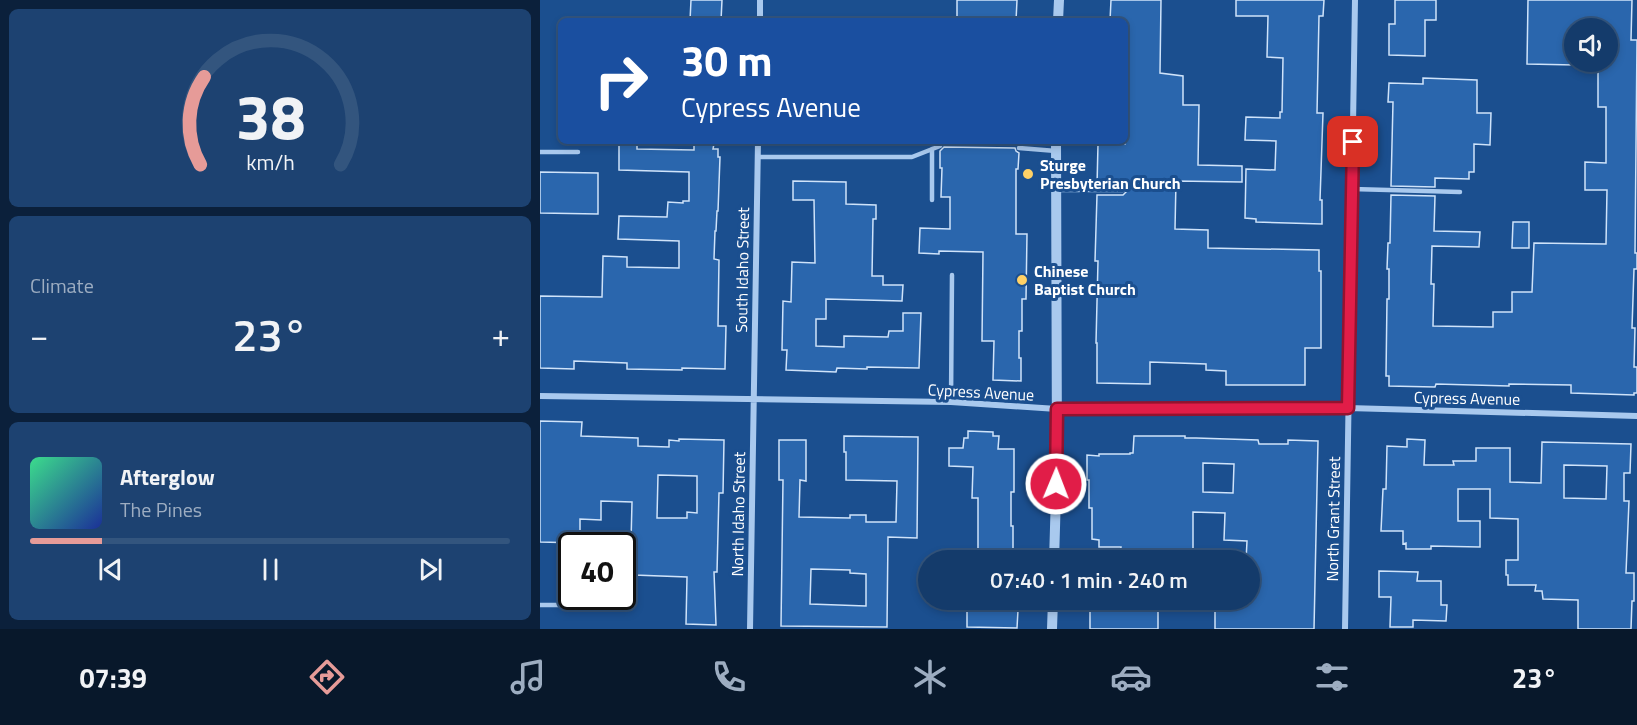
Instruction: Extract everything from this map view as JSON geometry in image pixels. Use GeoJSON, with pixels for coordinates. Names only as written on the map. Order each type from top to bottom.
{"type":"FeatureCollection","features":[{"type":"Feature","properties":{"kind":"street"},"geometry":{"type":"LineString","coordinates":[[760,0],[760,18]]}},
{"type":"Feature","properties":{"kind":"street"},"geometry":{"type":"LineString","coordinates":[[1058,18],[1059,0]]}},
{"type":"Feature","properties":{"kind":"street","name":"North Grant Street"},"geometry":{"type":"LineString","coordinates":[[1345,629],[1355,0]]}},
{"type":"Feature","properties":{"kind":"street","name":"South Idaho Street"},"geometry":{"type":"LineString","coordinates":[[754,399],[758,144]]}},
{"type":"Feature","properties":{"kind":"street"},"geometry":{"type":"LineString","coordinates":[[1054,550],[1057,409],[1056,146]]}},
{"type":"Feature","properties":{"kind":"street","name":"Cypress Avenue"},"geometry":{"type":"LineString","coordinates":[[540,396],[951,402],[1057,409],[1348,408],[1637,416]]}},
{"type":"Feature","properties":{"kind":"street","name":"North Idaho Street"},"geometry":{"type":"LineString","coordinates":[[750,629],[754,399]]}},
{"type":"Feature","properties":{"kind":"street"},"geometry":{"type":"LineString","coordinates":[[1052,629],[1053,610]]}},
{"type":"Feature","properties":{"kind":"lane"},"geometry":{"type":"LineString","coordinates":[[758,157],[912,157],[940,146]]}},
{"type":"Feature","properties":{"kind":"lane"},"geometry":{"type":"LineString","coordinates":[[1019,148],[1056,146]]}},
{"type":"Feature","properties":{"kind":"lane"},"geometry":{"type":"LineString","coordinates":[[932,149],[932,200]]}},
{"type":"Feature","properties":{"kind":"lane"},"geometry":{"type":"LineString","coordinates":[[540,152],[578,152]]}},
{"type":"Feature","properties":{"kind":"lane"},"geometry":{"type":"LineString","coordinates":[[1352,189],[1460,192]]}},
{"type":"Feature","properties":{"kind":"lane"},"geometry":{"type":"LineString","coordinates":[[1056,190],[1123,190]]}},
{"type":"Feature","properties":{"kind":"lane"},"geometry":{"type":"LineString","coordinates":[[951,402],[952,275]]}},
{"type":"Feature","properties":{"kind":"lane"},"geometry":{"type":"LineString","coordinates":[[540,605],[558,605]]}},
{"type":"Feature","properties":{"kind":"building"},"geometry":{"type":"Polygon","coordinates":[[[691,0],[722,0],[721,18],[690,18],[691,0]]]}},
{"type":"Feature","properties":{"kind":"building"},"geometry":{"type":"Polygon","coordinates":[[[957,0],[1017,0],[1016,18],[957,18],[957,0]]]}},
{"type":"Feature","properties":{"kind":"building"},"geometry":{"type":"Polygon","coordinates":[[[1111,0],[1161,0],[1160,73],[1183,76],[1183,105],[1199,105],[1198,165],[1242,166],[1242,182],[1176,181],[1175,229],[1208,230],[1208,248],[1319,250],[1321,348],[1305,348],[1305,385],[1226,385],[1226,371],[1206,370],[1206,364],[1150,362],[1150,384],[1097,383],[1098,261],[1095,261],[1097,195],[1123,195],[1127,191],[1127,187],[1124,186],[1097,186],[1098,144],[1128,144],[1128,18],[1110,18],[1111,0]]]}},
{"type":"Feature","properties":{"kind":"building"},"geometry":{"type":"Polygon","coordinates":[[[1236,0],[1324,0],[1323,16],[1319,16],[1317,113],[1323,113],[1320,200],[1322,200],[1322,224],[1256,222],[1256,219],[1245,218],[1246,169],[1275,170],[1276,141],[1245,140],[1246,117],[1280,118],[1283,58],[1267,57],[1268,16],[1236,16],[1236,0]]]}},
{"type":"Feature","properties":{"kind":"building"},"geometry":{"type":"Polygon","coordinates":[[[1395,0],[1436,0],[1436,20],[1425,20],[1425,56],[1389,55],[1389,24],[1395,24],[1395,0]]]}},
{"type":"Feature","properties":{"kind":"building"},"geometry":{"type":"Polygon","coordinates":[[[1528,0],[1632,0],[1631,40],[1637,40],[1635,253],[1637,253],[1637,269],[1634,269],[1632,328],[1635,328],[1634,367],[1637,367],[1637,393],[1634,395],[1571,393],[1571,385],[1389,386],[1389,376],[1386,376],[1387,299],[1389,299],[1389,269],[1387,269],[1391,195],[1435,196],[1434,231],[1480,232],[1479,247],[1432,246],[1433,326],[1493,327],[1493,312],[1512,312],[1512,292],[1532,292],[1534,243],[1606,244],[1607,190],[1585,190],[1585,162],[1606,163],[1606,107],[1598,107],[1598,72],[1618,72],[1618,18],[1564,18],[1564,65],[1527,64],[1528,0]]]}},
{"type":"Feature","properties":{"kind":"building"},"geometry":{"type":"Polygon","coordinates":[[[1423,78],[1477,80],[1477,113],[1491,113],[1490,145],[1474,144],[1474,172],[1469,172],[1469,179],[1435,178],[1435,187],[1391,186],[1393,102],[1388,102],[1389,83],[1423,84],[1423,78]]]}},
{"type":"Feature","properties":{"kind":"building"},"geometry":{"type":"Polygon","coordinates":[[[619,144],[637,144],[637,149],[694,150],[694,144],[714,144],[713,149],[718,149],[718,157],[720,157],[714,259],[719,260],[718,326],[726,326],[725,369],[627,369],[627,363],[574,361],[574,369],[540,368],[540,296],[602,297],[603,256],[627,257],[627,267],[679,268],[679,241],[618,239],[619,216],[667,217],[668,202],[689,201],[689,172],[619,170],[619,144]]]}},
{"type":"Feature","properties":{"kind":"building"},"geometry":{"type":"Polygon","coordinates":[[[944,147],[1015,148],[1019,153],[1018,169],[1016,169],[1016,234],[1027,234],[1026,299],[1022,299],[1022,331],[1019,331],[1021,381],[993,380],[994,341],[982,341],[983,252],[919,253],[920,228],[950,229],[950,197],[941,197],[940,151],[944,147]]]}},
{"type":"Feature","properties":{"kind":"building"},"geometry":{"type":"Polygon","coordinates":[[[540,172],[598,173],[598,214],[540,213],[540,172]]]}},
{"type":"Feature","properties":{"kind":"building"},"geometry":{"type":"Polygon","coordinates":[[[793,181],[846,182],[846,204],[876,205],[876,219],[873,219],[872,276],[883,276],[883,285],[903,285],[902,301],[826,299],[826,319],[816,319],[816,346],[844,347],[844,336],[888,337],[889,331],[903,331],[903,313],[921,313],[919,368],[837,368],[836,372],[786,370],[787,350],[782,350],[783,301],[791,302],[792,262],[815,263],[814,200],[793,200],[793,181]]]}},
{"type":"Feature","properties":{"kind":"building"},"geometry":{"type":"Polygon","coordinates":[[[1513,222],[1529,222],[1529,248],[1512,248],[1513,222]]]}},
{"type":"Feature","properties":{"kind":"building"},"geometry":{"type":"Polygon","coordinates":[[[540,421],[582,422],[581,436],[638,438],[638,446],[669,447],[669,440],[679,441],[679,439],[724,440],[723,493],[719,493],[717,572],[714,572],[716,625],[686,624],[687,577],[636,575],[636,532],[631,532],[632,502],[601,501],[601,520],[580,519],[580,532],[558,532],[558,542],[540,542],[540,421]],[[658,475],[657,518],[687,518],[687,512],[697,513],[697,476],[658,475]]]}},
{"type":"Feature","properties":{"kind":"building"},"geometry":{"type":"Polygon","coordinates":[[[968,431],[993,432],[993,436],[999,436],[998,449],[1014,449],[1014,492],[1011,492],[1013,550],[978,550],[978,498],[972,498],[973,467],[949,466],[949,448],[963,448],[964,438],[968,438],[968,431]]]}},
{"type":"Feature","properties":{"kind":"building"},"geometry":{"type":"Polygon","coordinates":[[[844,436],[918,437],[917,538],[888,537],[887,627],[781,626],[783,480],[779,480],[779,440],[806,440],[806,481],[800,480],[799,517],[850,518],[850,515],[866,515],[866,522],[896,522],[897,481],[846,480],[846,452],[844,452],[844,436]],[[811,569],[810,604],[866,606],[866,574],[850,573],[850,570],[811,569]]]}},
{"type":"Feature","properties":{"kind":"building"},"geometry":{"type":"Polygon","coordinates":[[[1134,436],[1258,440],[1259,444],[1288,444],[1288,440],[1318,441],[1314,629],[1215,629],[1215,610],[1260,610],[1260,550],[1247,550],[1247,541],[1224,540],[1225,513],[1193,512],[1193,550],[1121,550],[1121,547],[1099,547],[1099,540],[1092,539],[1092,508],[1089,508],[1087,455],[1133,453],[1134,436]],[[1203,463],[1203,492],[1233,493],[1234,464],[1203,463]]]}},
{"type":"Feature","properties":{"kind":"building"},"geometry":{"type":"Polygon","coordinates":[[[1407,439],[1425,440],[1424,465],[1454,465],[1453,461],[1476,461],[1476,448],[1510,448],[1510,482],[1541,483],[1542,442],[1631,444],[1630,473],[1624,473],[1624,501],[1629,501],[1626,573],[1634,573],[1631,629],[1578,629],[1578,600],[1543,599],[1542,591],[1535,591],[1536,585],[1508,585],[1506,560],[1518,560],[1518,519],[1490,518],[1490,489],[1458,489],[1458,521],[1480,521],[1480,547],[1431,546],[1431,549],[1406,549],[1406,543],[1403,544],[1403,531],[1381,531],[1383,489],[1386,489],[1387,446],[1407,447],[1407,439]],[[1564,465],[1564,498],[1606,499],[1607,466],[1564,465]]]}},
{"type":"Feature","properties":{"kind":"building"},"geometry":{"type":"Polygon","coordinates":[[[1379,571],[1418,572],[1417,581],[1441,581],[1441,605],[1447,605],[1446,621],[1413,620],[1413,627],[1390,627],[1391,597],[1379,597],[1379,571]]]}},
{"type":"Feature","properties":{"kind":"building"},"geometry":{"type":"Polygon","coordinates":[[[967,610],[1018,610],[1017,628],[967,627],[967,610]]]}},
{"type":"Feature","properties":{"kind":"building"},"geometry":{"type":"Polygon","coordinates":[[[1090,610],[1158,610],[1158,629],[1090,629],[1090,610]]]}},
{"type":"Feature","properties":{"kind":"place","name":"Sturge Presbyterian Church"},"geometry":{"type":"Point","coordinates":[1028,174]}},
{"type":"Feature","properties":{"kind":"place","name":"Chinese Baptist Church"},"geometry":{"type":"Point","coordinates":[1022,280]}},
{"type":"Feature","properties":{"kind":"route"},"geometry":{"type":"LineString","coordinates":[[1056,484],[1057,409],[1348,408],[1353,142]]}}]}
